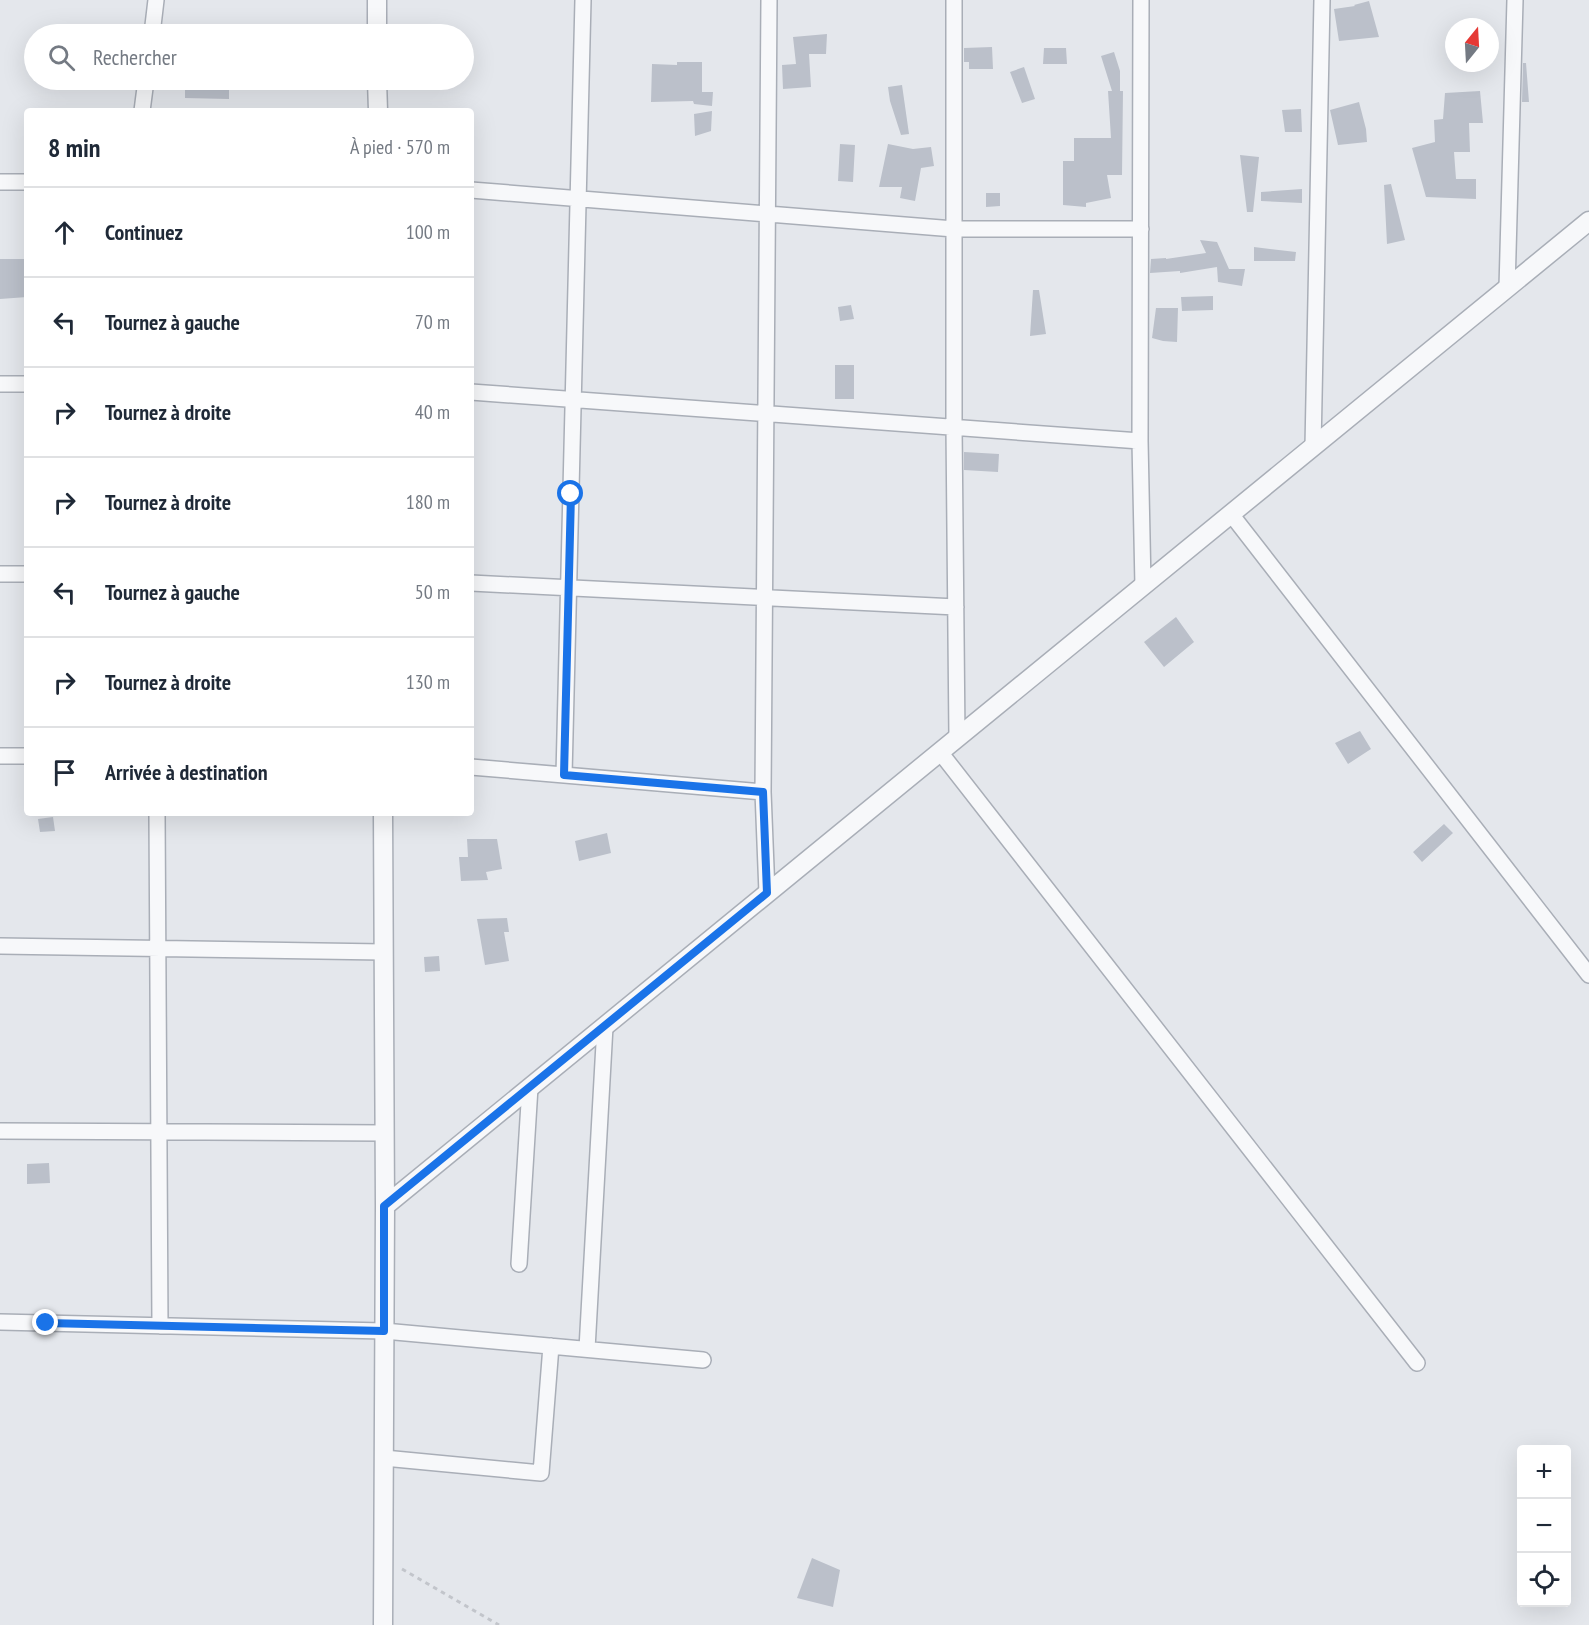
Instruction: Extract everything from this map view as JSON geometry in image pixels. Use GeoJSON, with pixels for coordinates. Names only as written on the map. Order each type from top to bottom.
{"type":"FeatureCollection","features":[{"type":"Feature","properties":{"kind":"street"},"geometry":{"type":"LineString","coordinates":[[153,24],[156,0]]}},
{"type":"Feature","properties":{"kind":"street"},"geometry":{"type":"LineString","coordinates":[[377,0],[377,24]]}},
{"type":"Feature","properties":{"kind":"street"},"geometry":{"type":"LineString","coordinates":[[564,775],[583,0]]}},
{"type":"Feature","properties":{"kind":"street"},"geometry":{"type":"LineString","coordinates":[[767,893],[763,792],[769,0]]}},
{"type":"Feature","properties":{"kind":"street"},"geometry":{"type":"LineString","coordinates":[[954,0],[957,738]]}},
{"type":"Feature","properties":{"kind":"street"},"geometry":{"type":"LineString","coordinates":[[1141,0],[1140,441],[1143,586]]}},
{"type":"Feature","properties":{"kind":"street"},"geometry":{"type":"LineString","coordinates":[[1313,447],[1322,0]]}},
{"type":"Feature","properties":{"kind":"street"},"geometry":{"type":"LineString","coordinates":[[1507,288],[1515,0]]}},
{"type":"Feature","properties":{"kind":"street"},"geometry":{"type":"LineString","coordinates":[[142,108],[145,90]]}},
{"type":"Feature","properties":{"kind":"street"},"geometry":{"type":"LineString","coordinates":[[377,90],[378,108]]}},
{"type":"Feature","properties":{"kind":"street"},"geometry":{"type":"LineString","coordinates":[[0,182],[24,182]]}},
{"type":"Feature","properties":{"kind":"street"},"geometry":{"type":"LineString","coordinates":[[474,190],[954,229],[1141,229]]}},
{"type":"Feature","properties":{"kind":"street"},"geometry":{"type":"LineString","coordinates":[[384,1206],[1589,221]]}},
{"type":"Feature","properties":{"kind":"street"},"geometry":{"type":"LineString","coordinates":[[0,384],[24,384]]}},
{"type":"Feature","properties":{"kind":"street"},"geometry":{"type":"LineString","coordinates":[[474,392],[1140,441]]}},
{"type":"Feature","properties":{"kind":"street"},"geometry":{"type":"LineString","coordinates":[[1231,514],[1589,975]]}},
{"type":"Feature","properties":{"kind":"street"},"geometry":{"type":"LineString","coordinates":[[0,574],[24,574]]}},
{"type":"Feature","properties":{"kind":"street"},"geometry":{"type":"LineString","coordinates":[[474,583],[956,607]]}},
{"type":"Feature","properties":{"kind":"street"},"geometry":{"type":"LineString","coordinates":[[940,752],[1417,1363]]}},
{"type":"Feature","properties":{"kind":"street"},"geometry":{"type":"LineString","coordinates":[[0,756],[24,756]]}},
{"type":"Feature","properties":{"kind":"street"},"geometry":{"type":"LineString","coordinates":[[474,767],[763,792]]}},
{"type":"Feature","properties":{"kind":"street"},"geometry":{"type":"LineString","coordinates":[[157,816],[160,1326]]}},
{"type":"Feature","properties":{"kind":"street"},"geometry":{"type":"LineString","coordinates":[[383,816],[383,1625]]}},
{"type":"Feature","properties":{"kind":"street"},"geometry":{"type":"LineString","coordinates":[[0,946],[384,952]]}},
{"type":"Feature","properties":{"kind":"street"},"geometry":{"type":"LineString","coordinates":[[587,1349],[605,1026]]}},
{"type":"Feature","properties":{"kind":"street"},"geometry":{"type":"LineString","coordinates":[[519,1264],[530,1087]]}},
{"type":"Feature","properties":{"kind":"street"},"geometry":{"type":"LineString","coordinates":[[0,1131],[384,1133]]}},
{"type":"Feature","properties":{"kind":"street"},"geometry":{"type":"LineString","coordinates":[[0,1322],[384,1331],[703,1360]]}},
{"type":"Feature","properties":{"kind":"street"},"geometry":{"type":"LineString","coordinates":[[384,1458],[540,1473],[551,1346]]}},
{"type":"Feature","properties":{"kind":"path"},"geometry":{"type":"LineString","coordinates":[[384,1558],[499,1625]]}},
{"type":"Feature","properties":{"kind":"building"},"geometry":{"type":"Polygon","coordinates":[[[1369,1],[1379,37],[1339,41],[1334,9],[1369,1]]]}},
{"type":"Feature","properties":{"kind":"building"},"geometry":{"type":"Polygon","coordinates":[[[827,34],[826,54],[809,54],[811,87],[783,89],[782,65],[796,64],[793,37],[827,34]]]}},
{"type":"Feature","properties":{"kind":"building"},"geometry":{"type":"Polygon","coordinates":[[[992,47],[993,69],[969,69],[969,62],[964,62],[964,48],[992,47]]]}},
{"type":"Feature","properties":{"kind":"building"},"geometry":{"type":"Polygon","coordinates":[[[1044,48],[1066,48],[1067,64],[1043,64],[1044,48]]]}},
{"type":"Feature","properties":{"kind":"building"},"geometry":{"type":"Polygon","coordinates":[[[1114,52],[1120,71],[1120,91],[1123,91],[1122,175],[1107,175],[1111,198],[1086,203],[1086,207],[1063,205],[1063,161],[1074,161],[1074,138],[1111,138],[1108,91],[1112,91],[1101,56],[1114,52]]]}},
{"type":"Feature","properties":{"kind":"building"},"geometry":{"type":"Polygon","coordinates":[[[677,62],[702,62],[702,92],[713,92],[712,106],[694,104],[693,101],[651,102],[652,64],[677,65],[677,62]]]}},
{"type":"Feature","properties":{"kind":"building"},"geometry":{"type":"Polygon","coordinates":[[[1523,63],[1526,63],[1529,102],[1522,102],[1523,63]]]}},
{"type":"Feature","properties":{"kind":"building"},"geometry":{"type":"Polygon","coordinates":[[[1024,67],[1035,99],[1022,103],[1010,72],[1024,67]]]}},
{"type":"Feature","properties":{"kind":"building"},"geometry":{"type":"Polygon","coordinates":[[[902,85],[909,134],[901,135],[888,87],[902,85]]]}},
{"type":"Feature","properties":{"kind":"building"},"geometry":{"type":"Polygon","coordinates":[[[185,90],[229,90],[229,99],[185,98],[185,90]]]}},
{"type":"Feature","properties":{"kind":"building"},"geometry":{"type":"Polygon","coordinates":[[[1480,91],[1483,123],[1469,123],[1470,152],[1454,152],[1456,179],[1476,179],[1476,199],[1426,197],[1412,148],[1435,142],[1434,120],[1443,119],[1445,93],[1480,91]]]}},
{"type":"Feature","properties":{"kind":"building"},"geometry":{"type":"Polygon","coordinates":[[[1359,102],[1367,142],[1338,145],[1330,110],[1359,102]]]}},
{"type":"Feature","properties":{"kind":"building"},"geometry":{"type":"Polygon","coordinates":[[[1301,109],[1302,132],[1285,132],[1282,110],[1301,109]]]}},
{"type":"Feature","properties":{"kind":"building"},"geometry":{"type":"Polygon","coordinates":[[[712,111],[711,131],[695,136],[694,114],[712,111]]]}},
{"type":"Feature","properties":{"kind":"building"},"geometry":{"type":"Polygon","coordinates":[[[840,144],[855,145],[853,182],[838,181],[840,144]]]}},
{"type":"Feature","properties":{"kind":"building"},"geometry":{"type":"Polygon","coordinates":[[[888,144],[913,149],[931,147],[934,166],[921,168],[915,201],[900,198],[902,187],[879,187],[888,144]]]}},
{"type":"Feature","properties":{"kind":"building"},"geometry":{"type":"Polygon","coordinates":[[[1240,155],[1259,157],[1253,212],[1247,212],[1240,155]]]}},
{"type":"Feature","properties":{"kind":"building"},"geometry":{"type":"Polygon","coordinates":[[[1391,184],[1405,240],[1387,244],[1384,185],[1391,184]]]}},
{"type":"Feature","properties":{"kind":"building"},"geometry":{"type":"Polygon","coordinates":[[[1302,189],[1302,203],[1261,201],[1261,192],[1302,189]]]}},
{"type":"Feature","properties":{"kind":"building"},"geometry":{"type":"Polygon","coordinates":[[[986,193],[1000,193],[1000,206],[986,207],[986,193]]]}},
{"type":"Feature","properties":{"kind":"building"},"geometry":{"type":"Polygon","coordinates":[[[1200,240],[1217,242],[1229,269],[1245,269],[1242,286],[1218,282],[1217,267],[1180,273],[1180,271],[1150,273],[1151,259],[1206,253],[1200,240]]]}},
{"type":"Feature","properties":{"kind":"building"},"geometry":{"type":"Polygon","coordinates":[[[1254,247],[1296,252],[1295,261],[1254,261],[1254,247]]]}},
{"type":"Feature","properties":{"kind":"building"},"geometry":{"type":"Polygon","coordinates":[[[0,259],[24,259],[24,297],[0,299],[0,259]]]}},
{"type":"Feature","properties":{"kind":"building"},"geometry":{"type":"Polygon","coordinates":[[[1033,290],[1039,290],[1046,334],[1030,336],[1033,290]]]}},
{"type":"Feature","properties":{"kind":"building"},"geometry":{"type":"Polygon","coordinates":[[[1213,296],[1213,310],[1182,311],[1181,297],[1213,296]]]}},
{"type":"Feature","properties":{"kind":"building"},"geometry":{"type":"Polygon","coordinates":[[[851,305],[854,319],[840,321],[838,307],[851,305]]]}},
{"type":"Feature","properties":{"kind":"building"},"geometry":{"type":"Polygon","coordinates":[[[1156,308],[1178,308],[1177,342],[1152,338],[1156,308]]]}},
{"type":"Feature","properties":{"kind":"building"},"geometry":{"type":"Polygon","coordinates":[[[835,365],[854,365],[854,399],[835,399],[835,365]]]}},
{"type":"Feature","properties":{"kind":"building"},"geometry":{"type":"Polygon","coordinates":[[[964,452],[999,454],[998,472],[964,470],[964,452]]]}},
{"type":"Feature","properties":{"kind":"building"},"geometry":{"type":"Polygon","coordinates":[[[1176,617],[1194,642],[1164,667],[1144,642],[1176,617]]]}},
{"type":"Feature","properties":{"kind":"building"},"geometry":{"type":"Polygon","coordinates":[[[1360,731],[1371,749],[1348,764],[1335,743],[1360,731]]]}},
{"type":"Feature","properties":{"kind":"building"},"geometry":{"type":"Polygon","coordinates":[[[53,817],[55,831],[40,832],[38,819],[53,817]]]}},
{"type":"Feature","properties":{"kind":"building"},"geometry":{"type":"Polygon","coordinates":[[[1444,824],[1453,833],[1422,862],[1413,852],[1444,824]]]}},
{"type":"Feature","properties":{"kind":"building"},"geometry":{"type":"Polygon","coordinates":[[[607,833],[611,853],[579,861],[575,841],[607,833]]]}},
{"type":"Feature","properties":{"kind":"building"},"geometry":{"type":"Polygon","coordinates":[[[467,839],[497,839],[502,869],[486,872],[488,880],[461,881],[459,857],[468,857],[467,839]]]}},
{"type":"Feature","properties":{"kind":"building"},"geometry":{"type":"Polygon","coordinates":[[[507,918],[509,932],[504,932],[509,961],[485,965],[477,919],[507,918]]]}},
{"type":"Feature","properties":{"kind":"building"},"geometry":{"type":"Polygon","coordinates":[[[439,956],[440,971],[425,972],[424,957],[439,956]]]}},
{"type":"Feature","properties":{"kind":"building"},"geometry":{"type":"Polygon","coordinates":[[[49,1163],[50,1183],[27,1184],[27,1164],[49,1163]]]}},
{"type":"Feature","properties":{"kind":"building"},"geometry":{"type":"Polygon","coordinates":[[[812,1558],[840,1570],[833,1607],[797,1598],[812,1558]]]}},
{"type":"Feature","properties":{"kind":"route"},"geometry":{"type":"LineString","coordinates":[[46,1323],[384,1331],[384,1206],[767,893],[763,792],[564,775],[571,494]]}}]}
